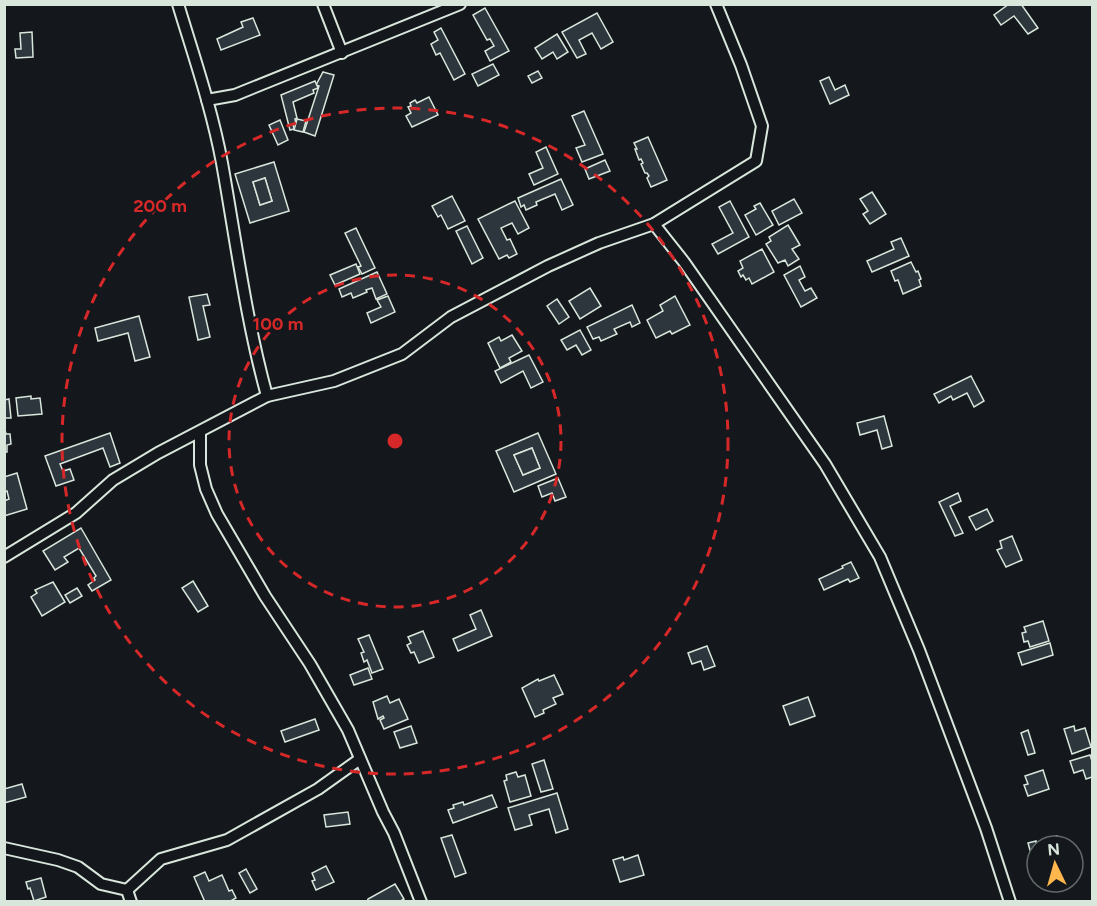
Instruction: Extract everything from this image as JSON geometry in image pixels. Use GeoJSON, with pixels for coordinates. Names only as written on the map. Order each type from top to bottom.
{"type":"FeatureCollection","features":[{"type":"Feature","properties":{"kind":"street"},"geometry":{"type":"LineString","coordinates":[[178,4],[207,100],[221,162],[256,357],[267,396]]}},
{"type":"Feature","properties":{"kind":"street"},"geometry":{"type":"LineString","coordinates":[[323,4],[342,53]]}},
{"type":"Feature","properties":{"kind":"street"},"geometry":{"type":"LineString","coordinates":[[207,100],[236,95],[460,4]]}},
{"type":"Feature","properties":{"kind":"street"},"geometry":{"type":"LineString","coordinates":[[4,557],[76,513],[113,480],[158,453],[267,396],[334,381],[402,354],[451,317],[548,266],[599,243],[654,224],[756,161],[762,126],[741,65],[716,4]]}},
{"type":"Feature","properties":{"kind":"street"},"geometry":{"type":"LineString","coordinates":[[654,224],[684,262],[825,464],[880,557],[932,683],[986,828],[1010,902]]}},
{"type":"Feature","properties":{"kind":"street"},"geometry":{"type":"LineString","coordinates":[[200,432],[200,465],[206,489],[217,514],[348,730],[394,833],[421,902]]}},
{"type":"Feature","properties":{"kind":"street"},"geometry":{"type":"LineString","coordinates":[[127,890],[161,859],[227,840],[318,789],[360,759]]}},
{"type":"Feature","properties":{"kind":"street"},"geometry":{"type":"LineString","coordinates":[[4,848],[58,860],[78,867],[101,884],[127,890]]}},
{"type":"Feature","properties":{"kind":"street"},"geometry":{"type":"LineString","coordinates":[[127,890],[131,902]]}},
{"type":"Feature","properties":{"kind":"building"},"geometry":{"type":"Polygon","coordinates":[[[1009,4],[1021,4],[1038,28],[1028,34],[1014,16],[1001,25],[994,15],[1009,4]]]}},
{"type":"Feature","properties":{"kind":"building"},"geometry":{"type":"Polygon","coordinates":[[[485,8],[509,51],[490,61],[485,51],[494,46],[490,39],[487,40],[473,15],[485,8]]]}},
{"type":"Feature","properties":{"kind":"building"},"geometry":{"type":"Polygon","coordinates":[[[597,13],[613,42],[601,49],[592,33],[579,40],[586,54],[577,58],[562,32],[597,13]]]}},
{"type":"Feature","properties":{"kind":"building"},"geometry":{"type":"Polygon","coordinates":[[[253,18],[260,35],[221,50],[217,39],[243,27],[241,22],[253,18]]]}},
{"type":"Feature","properties":{"kind":"building"},"geometry":{"type":"Polygon","coordinates":[[[441,28],[465,74],[454,80],[440,53],[436,55],[431,44],[438,40],[434,32],[441,28]]]}},
{"type":"Feature","properties":{"kind":"building"},"geometry":{"type":"Polygon","coordinates":[[[32,32],[33,57],[16,58],[15,49],[21,49],[20,33],[32,32]]]}},
{"type":"Feature","properties":{"kind":"building"},"geometry":{"type":"Polygon","coordinates":[[[557,34],[568,52],[557,59],[553,52],[542,59],[535,48],[557,34]]]}},
{"type":"Feature","properties":{"kind":"building"},"geometry":{"type":"Polygon","coordinates":[[[493,64],[499,75],[478,86],[472,74],[493,64]]]}},
{"type":"Feature","properties":{"kind":"building"},"geometry":{"type":"Polygon","coordinates":[[[538,71],[542,78],[532,83],[528,76],[538,71]]]}},
{"type":"Feature","properties":{"kind":"building"},"geometry":{"type":"Polygon","coordinates":[[[323,72],[334,75],[315,136],[304,132],[319,86],[316,85],[323,72]]]}},
{"type":"Feature","properties":{"kind":"building"},"geometry":{"type":"Polygon","coordinates":[[[829,77],[835,90],[845,85],[849,95],[830,104],[820,81],[829,77]]]}},
{"type":"Feature","properties":{"kind":"building"},"geometry":{"type":"Polygon","coordinates":[[[315,81],[318,88],[313,90],[314,93],[293,102],[297,118],[295,119],[296,124],[293,124],[294,129],[290,130],[281,95],[315,81]]]}},
{"type":"Feature","properties":{"kind":"building"},"geometry":{"type":"Polygon","coordinates":[[[429,97],[438,115],[412,127],[406,116],[411,113],[408,107],[411,106],[410,103],[415,100],[417,103],[429,97]]]}},
{"type":"Feature","properties":{"kind":"building"},"geometry":{"type":"Polygon","coordinates":[[[584,111],[603,154],[582,162],[576,148],[585,145],[572,116],[584,111]]]}},
{"type":"Feature","properties":{"kind":"building"},"geometry":{"type":"Polygon","coordinates":[[[297,119],[306,121],[303,132],[294,130],[297,119]]]}},
{"type":"Feature","properties":{"kind":"building"},"geometry":{"type":"Polygon","coordinates":[[[280,120],[288,140],[278,145],[269,125],[280,120]]]}},
{"type":"Feature","properties":{"kind":"building"},"geometry":{"type":"Polygon","coordinates":[[[648,137],[667,180],[651,187],[647,178],[649,176],[645,173],[641,159],[639,160],[634,143],[648,137]]]}},
{"type":"Feature","properties":{"kind":"building"},"geometry":{"type":"Polygon","coordinates":[[[546,147],[558,174],[534,185],[529,174],[543,168],[536,152],[546,147]]]}},
{"type":"Feature","properties":{"kind":"building"},"geometry":{"type":"Polygon","coordinates":[[[605,160],[610,171],[589,179],[585,169],[605,160]]]}},
{"type":"Feature","properties":{"kind":"building"},"geometry":{"type":"Polygon","coordinates":[[[274,162],[289,211],[250,223],[235,174],[274,162]],[[265,178],[253,182],[260,205],[272,201],[265,178]]]}},
{"type":"Feature","properties":{"kind":"building"},"geometry":{"type":"Polygon","coordinates":[[[265,178],[272,201],[260,205],[253,182],[265,178]]]}},
{"type":"Feature","properties":{"kind":"building"},"geometry":{"type":"Polygon","coordinates":[[[561,179],[573,205],[562,210],[555,194],[536,202],[537,205],[526,210],[524,205],[521,207],[518,198],[561,179]]]}},
{"type":"Feature","properties":{"kind":"building"},"geometry":{"type":"Polygon","coordinates":[[[872,192],[886,214],[870,224],[863,214],[868,211],[860,199],[872,192]]]}},
{"type":"Feature","properties":{"kind":"building"},"geometry":{"type":"Polygon","coordinates":[[[452,196],[465,221],[448,229],[441,215],[438,217],[432,206],[452,196]]]}},
{"type":"Feature","properties":{"kind":"building"},"geometry":{"type":"Polygon","coordinates":[[[794,199],[802,213],[779,225],[772,211],[794,199]]]}},
{"type":"Feature","properties":{"kind":"building"},"geometry":{"type":"Polygon","coordinates":[[[515,201],[529,228],[518,234],[512,223],[501,228],[507,240],[510,239],[517,254],[499,259],[478,219],[515,201]]]}},
{"type":"Feature","properties":{"kind":"building"},"geometry":{"type":"Polygon","coordinates":[[[730,201],[749,237],[718,254],[712,244],[733,233],[719,207],[730,201]]]}},
{"type":"Feature","properties":{"kind":"building"},"geometry":{"type":"Polygon","coordinates":[[[760,203],[773,225],[756,235],[745,215],[756,209],[754,206],[760,203]]]}},
{"type":"Feature","properties":{"kind":"building"},"geometry":{"type":"Polygon","coordinates":[[[788,225],[800,245],[792,249],[799,259],[788,266],[785,260],[778,263],[766,244],[771,241],[769,237],[788,225]]]}},
{"type":"Feature","properties":{"kind":"building"},"geometry":{"type":"Polygon","coordinates":[[[467,226],[483,258],[472,264],[456,231],[467,226]]]}},
{"type":"Feature","properties":{"kind":"building"},"geometry":{"type":"Polygon","coordinates":[[[356,228],[375,268],[362,274],[358,267],[361,266],[345,233],[356,228]]]}},
{"type":"Feature","properties":{"kind":"building"},"geometry":{"type":"Polygon","coordinates":[[[901,238],[909,256],[872,272],[867,261],[894,249],[891,242],[901,238]]]}},
{"type":"Feature","properties":{"kind":"building"},"geometry":{"type":"Polygon","coordinates":[[[762,249],[774,272],[752,284],[749,278],[746,280],[743,275],[741,277],[738,271],[743,268],[740,261],[762,249]]]}},
{"type":"Feature","properties":{"kind":"building"},"geometry":{"type":"Polygon","coordinates":[[[911,262],[916,272],[918,271],[921,286],[903,294],[898,280],[895,281],[891,271],[911,262]]]}},
{"type":"Feature","properties":{"kind":"building"},"geometry":{"type":"Polygon","coordinates":[[[356,264],[360,274],[335,285],[330,275],[356,264]]]}},
{"type":"Feature","properties":{"kind":"building"},"geometry":{"type":"Polygon","coordinates":[[[800,266],[805,277],[799,280],[805,291],[811,288],[817,298],[801,307],[784,275],[800,266]]]}},
{"type":"Feature","properties":{"kind":"building"},"geometry":{"type":"Polygon","coordinates":[[[377,272],[387,294],[376,299],[372,288],[353,298],[351,293],[342,297],[339,289],[377,272]]]}},
{"type":"Feature","properties":{"kind":"building"},"geometry":{"type":"Polygon","coordinates":[[[590,288],[601,306],[580,319],[569,301],[590,288]]]}},
{"type":"Feature","properties":{"kind":"building"},"geometry":{"type":"Polygon","coordinates":[[[207,294],[210,305],[203,306],[210,337],[198,340],[189,297],[207,294]]]}},
{"type":"Feature","properties":{"kind":"building"},"geometry":{"type":"Polygon","coordinates":[[[388,296],[395,312],[371,323],[367,313],[381,307],[377,300],[388,296]]]}},
{"type":"Feature","properties":{"kind":"building"},"geometry":{"type":"Polygon","coordinates":[[[675,296],[690,325],[672,334],[670,331],[656,338],[647,320],[663,311],[660,305],[675,296]]]}},
{"type":"Feature","properties":{"kind":"building"},"geometry":{"type":"Polygon","coordinates":[[[557,299],[569,317],[559,324],[547,306],[557,299]]]}},
{"type":"Feature","properties":{"kind":"building"},"geometry":{"type":"Polygon","coordinates":[[[632,305],[640,323],[632,327],[630,322],[614,329],[617,334],[601,341],[599,337],[593,339],[587,327],[632,305]]]}},
{"type":"Feature","properties":{"kind":"building"},"geometry":{"type":"Polygon","coordinates":[[[139,316],[150,357],[135,361],[128,333],[98,341],[95,328],[139,316]]]}},
{"type":"Feature","properties":{"kind":"building"},"geometry":{"type":"Polygon","coordinates":[[[580,330],[591,350],[582,355],[576,345],[567,350],[561,340],[580,330]]]}},
{"type":"Feature","properties":{"kind":"building"},"geometry":{"type":"Polygon","coordinates":[[[512,335],[522,351],[509,358],[511,362],[500,368],[488,343],[499,337],[501,341],[512,335]]]}},
{"type":"Feature","properties":{"kind":"building"},"geometry":{"type":"Polygon","coordinates":[[[529,355],[543,382],[531,388],[523,371],[501,383],[495,371],[529,355]]]}},
{"type":"Feature","properties":{"kind":"building"},"geometry":{"type":"Polygon","coordinates":[[[971,376],[984,401],[974,407],[967,393],[953,400],[951,396],[939,403],[934,394],[971,376]]]}},
{"type":"Feature","properties":{"kind":"building"},"geometry":{"type":"Polygon","coordinates":[[[31,396],[31,399],[40,398],[42,414],[18,416],[16,398],[31,396]]]}},
{"type":"Feature","properties":{"kind":"building"},"geometry":{"type":"Polygon","coordinates":[[[9,399],[11,418],[4,418],[4,400],[9,399]]]}},
{"type":"Feature","properties":{"kind":"building"},"geometry":{"type":"Polygon","coordinates":[[[884,416],[892,446],[882,449],[877,430],[860,435],[857,423],[884,416]]]}},
{"type":"Feature","properties":{"kind":"building"},"geometry":{"type":"Polygon","coordinates":[[[4,426],[6,434],[10,434],[11,444],[7,445],[7,452],[4,452],[4,426]]]}},
{"type":"Feature","properties":{"kind":"building"},"geometry":{"type":"Polygon","coordinates":[[[110,433],[120,463],[110,467],[103,448],[60,464],[63,471],[70,469],[74,480],[56,486],[45,456],[110,433]]]}},
{"type":"Feature","properties":{"kind":"building"},"geometry":{"type":"Polygon","coordinates":[[[538,433],[556,474],[514,492],[496,451],[538,433]],[[532,448],[514,455],[523,475],[540,468],[532,448]]]}},
{"type":"Feature","properties":{"kind":"building"},"geometry":{"type":"Polygon","coordinates":[[[532,448],[540,468],[523,475],[514,455],[532,448]]]}},
{"type":"Feature","properties":{"kind":"building"},"geometry":{"type":"Polygon","coordinates":[[[17,473],[27,509],[4,516],[4,501],[9,499],[7,491],[4,492],[4,477],[17,473]]]}},
{"type":"Feature","properties":{"kind":"building"},"geometry":{"type":"Polygon","coordinates":[[[558,478],[566,497],[555,501],[552,493],[542,497],[538,486],[558,478]]]}},
{"type":"Feature","properties":{"kind":"building"},"geometry":{"type":"Polygon","coordinates":[[[958,493],[961,501],[950,506],[963,533],[955,536],[939,502],[958,493]]]}},
{"type":"Feature","properties":{"kind":"building"},"geometry":{"type":"Polygon","coordinates":[[[987,509],[993,521],[976,530],[969,517],[987,509]]]}},
{"type":"Feature","properties":{"kind":"building"},"geometry":{"type":"Polygon","coordinates":[[[81,528],[111,580],[92,591],[88,585],[95,580],[96,576],[79,548],[64,557],[68,562],[55,570],[43,551],[81,528]]]}},
{"type":"Feature","properties":{"kind":"building"},"geometry":{"type":"Polygon","coordinates":[[[1012,536],[1022,560],[1006,567],[997,550],[1002,548],[1000,541],[1012,536]]]}},
{"type":"Feature","properties":{"kind":"building"},"geometry":{"type":"Polygon","coordinates":[[[851,562],[859,578],[850,582],[848,579],[824,590],[819,579],[851,562]]]}},
{"type":"Feature","properties":{"kind":"building"},"geometry":{"type":"Polygon","coordinates":[[[193,581],[208,606],[198,612],[182,588],[193,581]]]}},
{"type":"Feature","properties":{"kind":"building"},"geometry":{"type":"Polygon","coordinates":[[[53,582],[65,602],[42,616],[31,597],[37,593],[35,590],[53,582]]]}},
{"type":"Feature","properties":{"kind":"building"},"geometry":{"type":"Polygon","coordinates":[[[77,588],[82,596],[70,603],[65,595],[77,588]]]}},
{"type":"Feature","properties":{"kind":"building"},"geometry":{"type":"Polygon","coordinates":[[[481,610],[492,636],[458,651],[453,639],[476,629],[470,615],[481,610]]]}},
{"type":"Feature","properties":{"kind":"building"},"geometry":{"type":"Polygon","coordinates":[[[1043,621],[1049,641],[1030,647],[1028,641],[1024,642],[1022,633],[1026,632],[1024,627],[1043,621]]]}},
{"type":"Feature","properties":{"kind":"building"},"geometry":{"type":"Polygon","coordinates":[[[423,631],[434,657],[419,663],[414,652],[411,653],[407,645],[411,643],[408,637],[423,631]]]}},
{"type":"Feature","properties":{"kind":"building"},"geometry":{"type":"Polygon","coordinates":[[[369,635],[383,669],[372,673],[367,660],[364,662],[361,653],[364,652],[358,639],[369,635]]]}},
{"type":"Feature","properties":{"kind":"building"},"geometry":{"type":"Polygon","coordinates":[[[1050,643],[1053,655],[1022,665],[1018,653],[1050,643]]]}},
{"type":"Feature","properties":{"kind":"building"},"geometry":{"type":"Polygon","coordinates":[[[707,646],[715,666],[704,670],[701,661],[692,664],[688,653],[707,646]]]}},
{"type":"Feature","properties":{"kind":"building"},"geometry":{"type":"Polygon","coordinates":[[[368,668],[372,679],[354,685],[350,675],[368,668]]]}},
{"type":"Feature","properties":{"kind":"building"},"geometry":{"type":"Polygon","coordinates":[[[554,675],[563,694],[553,698],[556,704],[535,717],[522,688],[538,679],[539,681],[554,675]]]}},
{"type":"Feature","properties":{"kind":"building"},"geometry":{"type":"Polygon","coordinates":[[[387,696],[390,703],[399,699],[408,719],[384,729],[380,720],[384,718],[383,716],[378,719],[373,702],[387,696]]]}},
{"type":"Feature","properties":{"kind":"building"},"geometry":{"type":"Polygon","coordinates":[[[808,697],[815,716],[790,725],[783,706],[808,697]]]}},
{"type":"Feature","properties":{"kind":"building"},"geometry":{"type":"Polygon","coordinates":[[[315,719],[319,730],[285,742],[281,731],[315,719]]]}},
{"type":"Feature","properties":{"kind":"building"},"geometry":{"type":"Polygon","coordinates":[[[411,726],[417,743],[400,748],[394,732],[411,726]]]}},
{"type":"Feature","properties":{"kind":"building"},"geometry":{"type":"Polygon","coordinates":[[[1074,726],[1075,731],[1085,728],[1091,747],[1072,754],[1064,729],[1074,726]]]}},
{"type":"Feature","properties":{"kind":"building"},"geometry":{"type":"Polygon","coordinates":[[[1028,730],[1035,753],[1028,755],[1021,733],[1028,730]]]}},
{"type":"Feature","properties":{"kind":"building"},"geometry":{"type":"Polygon","coordinates":[[[1090,755],[1092,777],[1086,779],[1083,770],[1074,773],[1070,761],[1090,755]]]}},
{"type":"Feature","properties":{"kind":"building"},"geometry":{"type":"Polygon","coordinates":[[[544,760],[553,789],[541,792],[532,764],[544,760]]]}},
{"type":"Feature","properties":{"kind":"building"},"geometry":{"type":"Polygon","coordinates":[[[1043,770],[1049,789],[1028,796],[1024,785],[1028,784],[1025,776],[1043,770]]]}},
{"type":"Feature","properties":{"kind":"building"},"geometry":{"type":"Polygon","coordinates":[[[516,772],[518,777],[525,775],[531,796],[510,802],[504,781],[507,780],[506,775],[516,772]]]}},
{"type":"Feature","properties":{"kind":"building"},"geometry":{"type":"Polygon","coordinates":[[[22,784],[26,797],[4,803],[4,789],[22,784]]]}},
{"type":"Feature","properties":{"kind":"building"},"geometry":{"type":"Polygon","coordinates":[[[557,793],[568,829],[556,833],[549,809],[529,815],[532,825],[515,830],[508,808],[557,793]]]}},
{"type":"Feature","properties":{"kind":"building"},"geometry":{"type":"Polygon","coordinates":[[[492,795],[497,807],[453,823],[448,810],[454,808],[453,805],[463,802],[464,805],[492,795]]]}},
{"type":"Feature","properties":{"kind":"building"},"geometry":{"type":"Polygon","coordinates":[[[348,812],[350,824],[326,827],[324,815],[348,812]]]}},
{"type":"Feature","properties":{"kind":"building"},"geometry":{"type":"Polygon","coordinates":[[[452,835],[466,873],[455,877],[441,838],[452,835]]]}},
{"type":"Feature","properties":{"kind":"building"},"geometry":{"type":"Polygon","coordinates":[[[638,855],[644,875],[620,882],[613,860],[623,857],[624,860],[638,855]]]}},
{"type":"Feature","properties":{"kind":"building"},"geometry":{"type":"Polygon","coordinates":[[[326,866],[334,882],[316,890],[312,881],[315,880],[312,873],[326,866]]]}},
{"type":"Feature","properties":{"kind":"building"},"geometry":{"type":"Polygon","coordinates":[[[246,869],[257,889],[250,893],[239,873],[246,869]]]}},
{"type":"Feature","properties":{"kind":"building"},"geometry":{"type":"Polygon","coordinates":[[[205,872],[209,881],[222,875],[229,891],[232,890],[236,898],[229,902],[205,902],[194,877],[205,872]]]}},
{"type":"Feature","properties":{"kind":"building"},"geometry":{"type":"Polygon","coordinates":[[[41,878],[46,897],[34,901],[26,882],[41,878]]]}},
{"type":"Feature","properties":{"kind":"building"},"geometry":{"type":"Polygon","coordinates":[[[395,884],[404,899],[399,902],[367,902],[368,899],[395,884]]]}}]}
